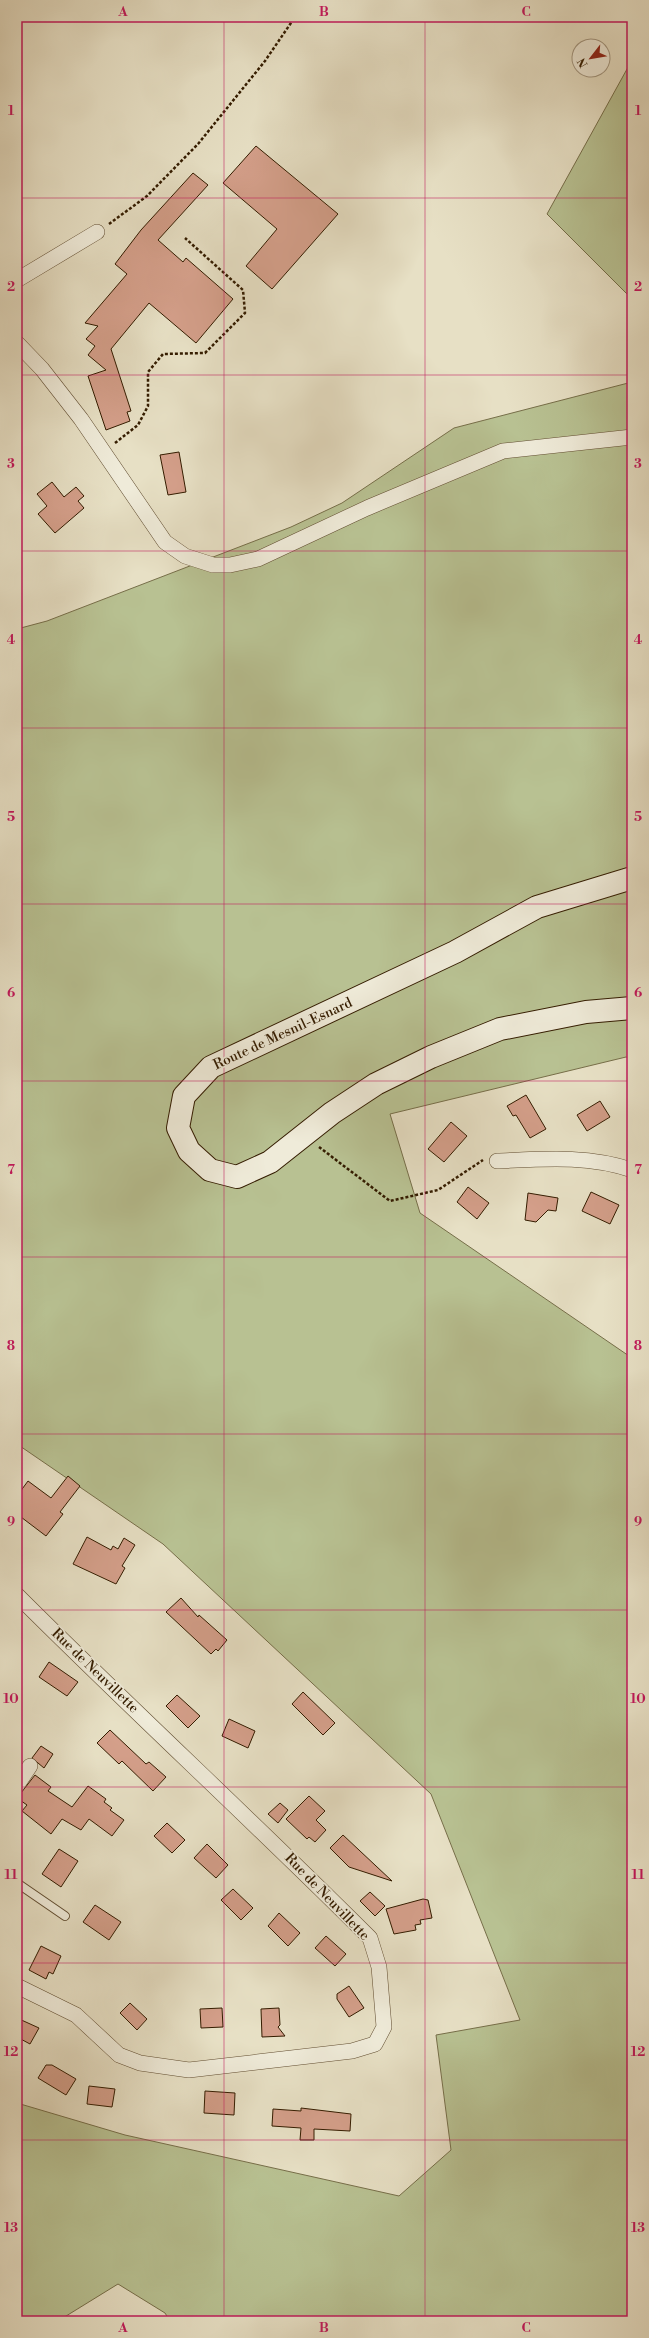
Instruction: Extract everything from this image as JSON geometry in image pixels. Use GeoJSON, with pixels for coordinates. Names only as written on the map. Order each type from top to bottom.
{"type":"FeatureCollection","features":[{"type":"Feature","properties":{"kind":"street"},"geometry":{"type":"LineString","coordinates":[[17,280],[91,239]]}},
{"type":"Feature","properties":{"kind":"street"},"geometry":{"type":"LineString","coordinates":[[17,343],[42,369],[103,451],[165,542],[185,556],[213,565],[230,566],[258,558],[367,508],[503,451],[632,437]]}},
{"type":"Feature","properties":{"kind":"street","name":"Route de Mesnil-Esnard"},"geometry":{"type":"LineString","coordinates":[[632,878],[537,908],[455,952],[211,1067],[184,1096],[178,1128],[189,1150],[210,1170],[237,1178],[270,1162],[332,1113],[376,1084],[431,1057],[494,1032],[586,1012],[632,1008]]}},
{"type":"Feature","properties":{"kind":"street"},"geometry":{"type":"LineString","coordinates":[[497,1161],[556,1158],[609,1162],[632,1170]]}},
{"type":"Feature","properties":{"kind":"street","name":"Rue de Neuvillette"},"geometry":{"type":"LineString","coordinates":[[17,1594],[103,1681],[220,1791],[370,1938],[379,1967],[384,2026],[375,2044],[352,2051],[188,2070],[140,2063],[119,2055],[76,2015],[17,1986]]}},
{"type":"Feature","properties":{"kind":"street"},"geometry":{"type":"LineString","coordinates":[[17,1785],[30,1766]]}},
{"type":"Feature","properties":{"kind":"lane"},"geometry":{"type":"LineString","coordinates":[[17,1883],[65,1916]]}},
{"type":"Feature","properties":{"kind":"path"},"geometry":{"type":"LineString","coordinates":[[91,239],[147,196],[198,144],[265,61],[295,17]]}},
{"type":"Feature","properties":{"kind":"path"},"geometry":{"type":"LineString","coordinates":[[103,451],[138,425],[148,406],[148,372],[163,354],[205,353],[245,313],[243,290],[184,238]]}},
{"type":"Feature","properties":{"kind":"path"},"geometry":{"type":"LineString","coordinates":[[304,1135],[390,1201],[438,1190],[489,1155],[497,1161]]}},
{"type":"Feature","properties":{"kind":"green space"},"geometry":{"type":"Polygon","coordinates":[[[632,60],[632,299],[547,214],[632,60]]]}},
{"type":"Feature","properties":{"kind":"green space"},"geometry":{"type":"Polygon","coordinates":[[[632,382],[632,1058],[626,1057],[390,1114],[420,1213],[632,1358],[632,2321],[170,2321],[165,2313],[118,2284],[58,2321],[17,2321],[17,2103],[125,2135],[399,2196],[451,2150],[436,2035],[520,2020],[431,1794],[163,1544],[17,1444],[17,629],[47,621],[291,527],[342,503],[454,428],[632,382]]]}},
{"type":"Feature","properties":{"kind":"building"},"geometry":{"type":"Polygon","coordinates":[[[256,146],[338,214],[272,289],[246,266],[277,229],[223,183],[256,146]]]}},
{"type":"Feature","properties":{"kind":"building"},"geometry":{"type":"Polygon","coordinates":[[[193,173],[208,185],[158,240],[183,262],[186,258],[233,299],[196,343],[149,303],[111,349],[131,411],[127,412],[130,421],[106,430],[88,376],[106,370],[88,355],[95,346],[86,339],[98,326],[85,323],[127,274],[115,264],[141,230],[193,173]]]}},
{"type":"Feature","properties":{"kind":"building"},"geometry":{"type":"Polygon","coordinates":[[[179,452],[186,492],[168,495],[160,455],[179,452]]]}},
{"type":"Feature","properties":{"kind":"building"},"geometry":{"type":"Polygon","coordinates":[[[52,482],[64,497],[76,487],[84,496],[78,501],[84,508],[55,533],[38,514],[47,506],[37,494],[52,482]]]}},
{"type":"Feature","properties":{"kind":"building"},"geometry":{"type":"Polygon","coordinates":[[[526,1095],[546,1129],[530,1138],[516,1115],[513,1116],[507,1106],[526,1095]]]}},
{"type":"Feature","properties":{"kind":"building"},"geometry":{"type":"Polygon","coordinates":[[[600,1101],[610,1117],[587,1131],[577,1115],[600,1101]]]}},
{"type":"Feature","properties":{"kind":"building"},"geometry":{"type":"Polygon","coordinates":[[[451,1122],[467,1136],[444,1162],[428,1149],[451,1122]]]}},
{"type":"Feature","properties":{"kind":"building"},"geometry":{"type":"Polygon","coordinates":[[[468,1187],[489,1203],[477,1219],[457,1202],[468,1187]]]}},
{"type":"Feature","properties":{"kind":"building"},"geometry":{"type":"Polygon","coordinates":[[[591,1192],[619,1205],[610,1224],[582,1211],[591,1192]]]}},
{"type":"Feature","properties":{"kind":"building"},"geometry":{"type":"Polygon","coordinates":[[[528,1193],[558,1198],[556,1211],[548,1210],[536,1222],[525,1220],[528,1193]]]}},
{"type":"Feature","properties":{"kind":"building"},"geometry":{"type":"Polygon","coordinates":[[[68,1476],[80,1486],[60,1512],[63,1514],[46,1536],[17,1514],[17,1496],[28,1481],[51,1498],[68,1476]]]}},
{"type":"Feature","properties":{"kind":"building"},"geometry":{"type":"Polygon","coordinates":[[[87,1537],[111,1550],[113,1546],[118,1549],[124,1538],[135,1545],[122,1566],[125,1568],[116,1584],[73,1564],[87,1537]]]}},
{"type":"Feature","properties":{"kind":"building"},"geometry":{"type":"Polygon","coordinates":[[[181,1598],[198,1617],[199,1615],[227,1640],[218,1651],[216,1649],[211,1654],[166,1612],[181,1598]]]}},
{"type":"Feature","properties":{"kind":"building"},"geometry":{"type":"Polygon","coordinates":[[[49,1662],[78,1682],[67,1696],[39,1677],[49,1662]]]}},
{"type":"Feature","properties":{"kind":"building"},"geometry":{"type":"Polygon","coordinates":[[[303,1692],[335,1723],[323,1735],[292,1704],[303,1692]]]}},
{"type":"Feature","properties":{"kind":"building"},"geometry":{"type":"Polygon","coordinates":[[[177,1695],[200,1716],[188,1728],[166,1706],[177,1695]]]}},
{"type":"Feature","properties":{"kind":"building"},"geometry":{"type":"Polygon","coordinates":[[[229,1719],[255,1731],[248,1748],[222,1736],[229,1719]]]}},
{"type":"Feature","properties":{"kind":"building"},"geometry":{"type":"Polygon","coordinates":[[[110,1730],[146,1764],[149,1762],[166,1777],[153,1791],[122,1761],[119,1764],[97,1743],[110,1730]]]}},
{"type":"Feature","properties":{"kind":"building"},"geometry":{"type":"Polygon","coordinates":[[[41,1746],[53,1754],[44,1768],[32,1758],[41,1746]]]}},
{"type":"Feature","properties":{"kind":"building"},"geometry":{"type":"Polygon","coordinates":[[[35,1775],[51,1787],[48,1791],[72,1807],[88,1786],[106,1799],[104,1802],[112,1808],[110,1810],[124,1820],[112,1836],[89,1819],[81,1830],[62,1819],[51,1834],[22,1811],[27,1805],[17,1798],[35,1775]]]}},
{"type":"Feature","properties":{"kind":"building"},"geometry":{"type":"Polygon","coordinates":[[[309,1796],[325,1811],[316,1820],[326,1830],[315,1842],[309,1837],[307,1839],[286,1819],[309,1796]]]}},
{"type":"Feature","properties":{"kind":"building"},"geometry":{"type":"Polygon","coordinates":[[[280,1803],[288,1810],[278,1823],[268,1814],[280,1803]]]}},
{"type":"Feature","properties":{"kind":"building"},"geometry":{"type":"Polygon","coordinates":[[[167,1823],[185,1840],[172,1853],[154,1836],[167,1823]]]}},
{"type":"Feature","properties":{"kind":"building"},"geometry":{"type":"Polygon","coordinates":[[[343,1835],[392,1881],[349,1867],[330,1848],[343,1835]]]}},
{"type":"Feature","properties":{"kind":"building"},"geometry":{"type":"Polygon","coordinates":[[[207,1844],[228,1865],[216,1878],[194,1858],[207,1844]]]}},
{"type":"Feature","properties":{"kind":"building"},"geometry":{"type":"Polygon","coordinates":[[[59,1849],[78,1861],[61,1887],[42,1874],[59,1849]]]}},
{"type":"Feature","properties":{"kind":"building"},"geometry":{"type":"Polygon","coordinates":[[[233,1889],[253,1908],[241,1920],[221,1900],[233,1889]]]}},
{"type":"Feature","properties":{"kind":"building"},"geometry":{"type":"Polygon","coordinates":[[[370,1892],[385,1906],[375,1916],[360,1901],[370,1892]]]}},
{"type":"Feature","properties":{"kind":"building"},"geometry":{"type":"Polygon","coordinates":[[[423,1899],[428,1900],[432,1918],[420,1920],[421,1924],[415,1925],[416,1930],[394,1934],[386,1909],[423,1899]]]}},
{"type":"Feature","properties":{"kind":"building"},"geometry":{"type":"Polygon","coordinates":[[[95,1905],[121,1922],[109,1940],[83,1922],[95,1905]]]}},
{"type":"Feature","properties":{"kind":"building"},"geometry":{"type":"Polygon","coordinates":[[[279,1913],[300,1933],[288,1946],[268,1926],[279,1913]]]}},
{"type":"Feature","properties":{"kind":"building"},"geometry":{"type":"Polygon","coordinates":[[[326,1936],[346,1954],[335,1966],[315,1948],[326,1936]]]}},
{"type":"Feature","properties":{"kind":"building"},"geometry":{"type":"Polygon","coordinates":[[[41,1946],[61,1956],[53,1974],[49,1972],[46,1979],[29,1970],[41,1946]]]}},
{"type":"Feature","properties":{"kind":"building"},"geometry":{"type":"Polygon","coordinates":[[[349,1986],[364,2008],[349,2017],[337,1999],[337,1994],[349,1986]]]}},
{"type":"Feature","properties":{"kind":"building"},"geometry":{"type":"Polygon","coordinates":[[[130,2003],[147,2019],[137,2030],[120,2013],[130,2003]]]}},
{"type":"Feature","properties":{"kind":"building"},"geometry":{"type":"Polygon","coordinates":[[[222,2008],[223,2027],[201,2028],[200,2009],[222,2008]]]}},
{"type":"Feature","properties":{"kind":"building"},"geometry":{"type":"Polygon","coordinates":[[[279,2008],[280,2025],[278,2027],[285,2036],[262,2037],[261,2009],[279,2008]]]}},
{"type":"Feature","properties":{"kind":"building"},"geometry":{"type":"Polygon","coordinates":[[[17,2018],[39,2028],[30,2044],[17,2037],[17,2018]]]}},
{"type":"Feature","properties":{"kind":"building"},"geometry":{"type":"Polygon","coordinates":[[[46,2065],[52,2065],[76,2079],[66,2095],[38,2078],[46,2065]]]}},
{"type":"Feature","properties":{"kind":"building"},"geometry":{"type":"Polygon","coordinates":[[[89,2086],[115,2089],[112,2107],[87,2104],[89,2086]]]}},
{"type":"Feature","properties":{"kind":"building"},"geometry":{"type":"Polygon","coordinates":[[[205,2091],[235,2093],[234,2115],[204,2113],[205,2091]]]}},
{"type":"Feature","properties":{"kind":"building"},"geometry":{"type":"Polygon","coordinates":[[[301,2108],[351,2114],[350,2131],[314,2129],[314,2140],[300,2140],[301,2128],[272,2126],[273,2109],[301,2111],[301,2108]]]}}]}
